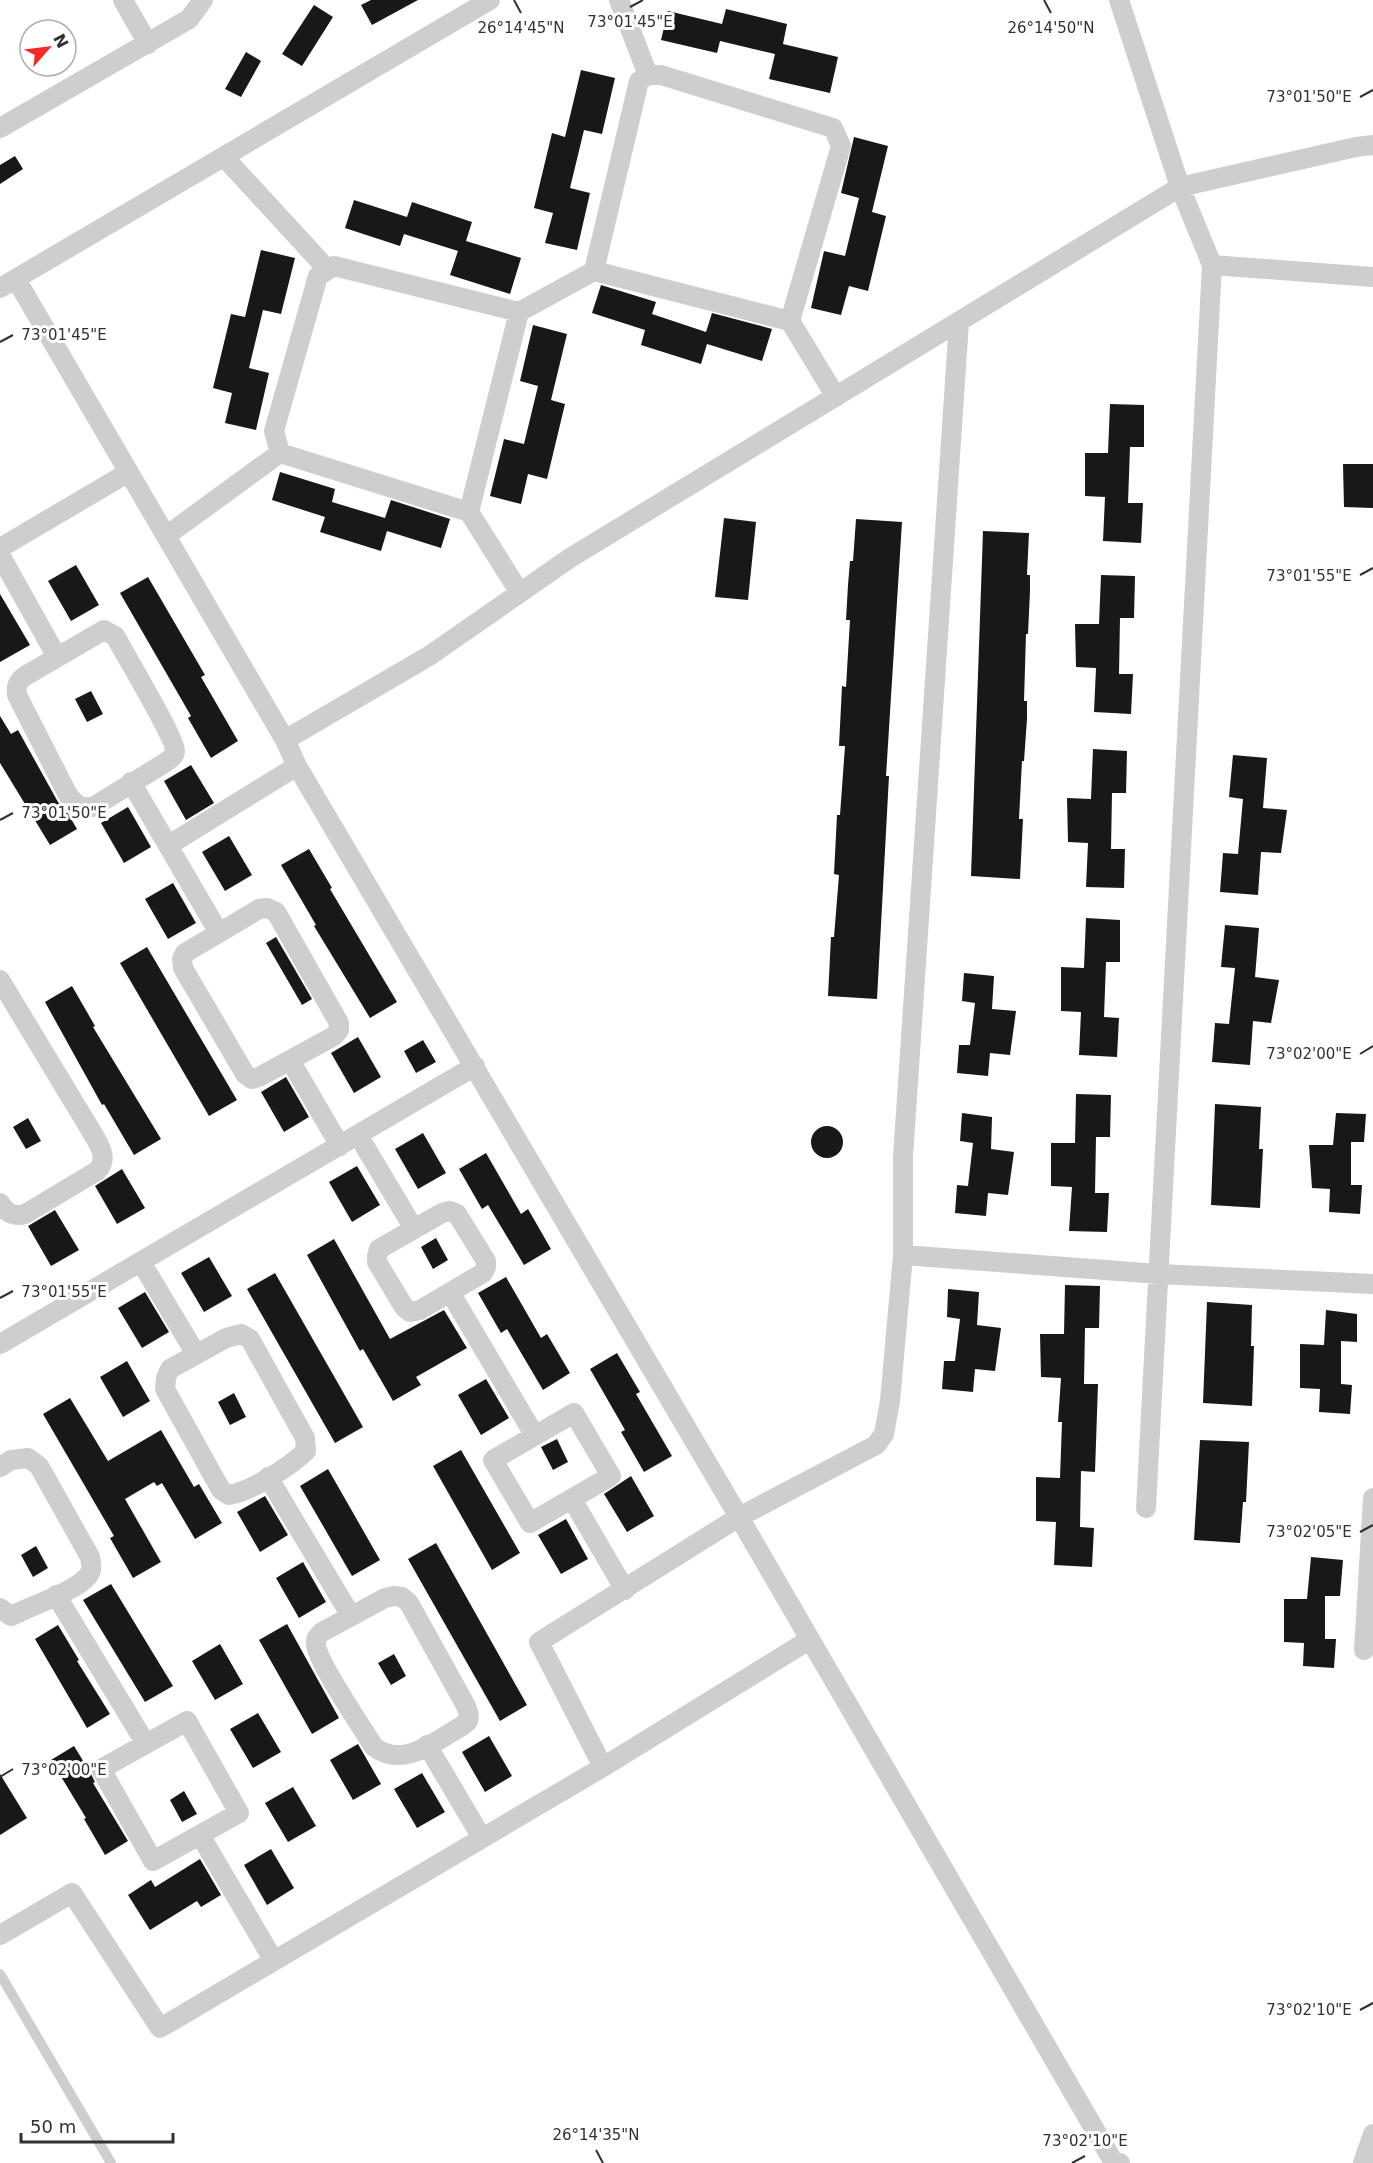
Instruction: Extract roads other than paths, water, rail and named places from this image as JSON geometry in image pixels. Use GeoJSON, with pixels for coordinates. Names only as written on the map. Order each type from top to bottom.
{"type":"FeatureCollection","features":[{"type":"Feature","properties":{"kind":"street"},"geometry":{"type":"LineString","coordinates":[[123,0],[148,44]]}},
{"type":"Feature","properties":{"kind":"street"},"geometry":{"type":"LineString","coordinates":[[0,128],[189,19],[203,0]]}},
{"type":"Feature","properties":{"kind":"street"},"geometry":{"type":"LineString","coordinates":[[490,0],[8,284],[129,472],[285,740],[297,766],[739,1517],[1113,2161],[1120,2163]]}},
{"type":"Feature","properties":{"kind":"street"},"geometry":{"type":"LineString","coordinates":[[619,0],[648,75]]}},
{"type":"Feature","properties":{"kind":"street"},"geometry":{"type":"LineString","coordinates":[[1119,0],[1180,187],[1212,265],[1146,1508]]}},
{"type":"Feature","properties":{"kind":"street"},"geometry":{"type":"LineString","coordinates":[[594,271],[639,81],[648,75],[661,75],[833,128],[841,146],[790,321]]}},
{"type":"Feature","properties":{"kind":"street"},"geometry":{"type":"LineString","coordinates":[[285,740],[429,656],[570,558],[1180,187],[1356,147],[1373,146]]}},
{"type":"Feature","properties":{"kind":"street"},"geometry":{"type":"LineString","coordinates":[[224,157],[328,270]]}},
{"type":"Feature","properties":{"kind":"street"},"geometry":{"type":"LineString","coordinates":[[1212,265],[1373,277]]}},
{"type":"Feature","properties":{"kind":"street"},"geometry":{"type":"LineString","coordinates":[[280,453],[274,431],[318,276],[334,266],[519,312],[594,271],[790,321],[836,397]]}},
{"type":"Feature","properties":{"kind":"street"},"geometry":{"type":"LineString","coordinates":[[469,512],[519,312]]}},
{"type":"Feature","properties":{"kind":"street"},"geometry":{"type":"LineString","coordinates":[[603,1767],[539,1642],[739,1517],[876,1445],[884,1434],[891,1401],[903,1255],[903,1157],[959,322]]}},
{"type":"Feature","properties":{"kind":"street"},"geometry":{"type":"LineString","coordinates":[[280,453],[469,512],[520,593]]}},
{"type":"Feature","properties":{"kind":"street"},"geometry":{"type":"LineString","coordinates":[[166,536],[280,453]]}},
{"type":"Feature","properties":{"kind":"street"},"geometry":{"type":"LineString","coordinates":[[0,548],[129,472]]}},
{"type":"Feature","properties":{"kind":"street"},"geometry":{"type":"LineString","coordinates":[[0,555],[57,657]]}},
{"type":"Feature","properties":{"kind":"street"},"geometry":{"type":"LineString","coordinates":[[104,630],[115,636],[118,641],[175,750],[173,757],[131,782],[93,807],[80,807],[69,796],[17,695],[18,681],[104,630]]}},
{"type":"Feature","properties":{"kind":"street"},"geometry":{"type":"LineString","coordinates":[[169,845],[297,766]]}},
{"type":"Feature","properties":{"kind":"street"},"geometry":{"type":"LineString","coordinates":[[131,782],[219,933]]}},
{"type":"Feature","properties":{"kind":"street"},"geometry":{"type":"LineString","coordinates":[[267,908],[276,912],[339,1023],[339,1030],[334,1036],[290,1059],[260,1077],[252,1078],[245,1074],[183,968],[182,959],[185,953],[259,909],[267,908]]}},
{"type":"Feature","properties":{"kind":"street"},"geometry":{"type":"LineString","coordinates":[[0,980],[96,1139],[103,1156],[102,1166],[97,1171],[25,1214],[2,1213]]}},
{"type":"Feature","properties":{"kind":"street"},"geometry":{"type":"LineString","coordinates":[[290,1059],[339,1146]]}},
{"type":"Feature","properties":{"kind":"street"},"geometry":{"type":"LineString","coordinates":[[0,1344],[475,1066]]}},
{"type":"Feature","properties":{"kind":"street"},"geometry":{"type":"LineString","coordinates":[[358,1135],[414,1229]]}},
{"type":"Feature","properties":{"kind":"street"},"geometry":{"type":"LineString","coordinates":[[450,1211],[458,1214],[486,1261],[486,1268],[483,1273],[420,1310],[410,1312],[404,1307],[377,1262],[377,1256],[379,1249],[414,1229],[442,1213],[450,1211]]}},
{"type":"Feature","properties":{"kind":"street"},"geometry":{"type":"LineString","coordinates":[[903,1255],[1159,1274],[1373,1284]]}},
{"type":"Feature","properties":{"kind":"street"},"geometry":{"type":"LineString","coordinates":[[141,1262],[196,1354]]}},
{"type":"Feature","properties":{"kind":"street"},"geometry":{"type":"LineString","coordinates":[[450,1292],[535,1436]]}},
{"type":"Feature","properties":{"kind":"street"},"geometry":{"type":"LineString","coordinates":[[241,1334],[250,1339],[305,1438],[306,1451],[291,1465],[239,1493],[229,1495],[221,1490],[165,1389],[170,1369],[196,1354],[226,1338],[241,1334]]}},
{"type":"Feature","properties":{"kind":"street"},"geometry":{"type":"LineString","coordinates":[[574,1413],[611,1476],[530,1523],[493,1460],[535,1436],[574,1413]]}},
{"type":"Feature","properties":{"kind":"street"},"geometry":{"type":"LineString","coordinates":[[0,1467],[10,1460],[28,1458],[39,1466],[90,1557],[92,1567],[90,1574],[56,1595],[11,1616],[0,1608]]}},
{"type":"Feature","properties":{"kind":"street"},"geometry":{"type":"LineString","coordinates":[[268,1477],[351,1616]]}},
{"type":"Feature","properties":{"kind":"street"},"geometry":{"type":"LineString","coordinates":[[1364,1650],[1373,1498]]}},
{"type":"Feature","properties":{"kind":"street"},"geometry":{"type":"LineString","coordinates":[[572,1499],[625,1590]]}},
{"type":"Feature","properties":{"kind":"street"},"geometry":{"type":"LineString","coordinates":[[56,1595],[146,1744]]}},
{"type":"Feature","properties":{"kind":"street"},"geometry":{"type":"LineString","coordinates":[[402,1597],[409,1603],[461,1694],[469,1715],[468,1721],[406,1756],[388,1756],[374,1747],[321,1660],[315,1642],[317,1637],[351,1616],[385,1598],[402,1597]]}},
{"type":"Feature","properties":{"kind":"street"},"geometry":{"type":"LineString","coordinates":[[0,1935],[72,1893],[160,2028],[603,1767],[809,1640]]}},
{"type":"Feature","properties":{"kind":"street"},"geometry":{"type":"LineString","coordinates":[[187,1721],[239,1813],[200,1835],[153,1861],[101,1769],[187,1721]]}},
{"type":"Feature","properties":{"kind":"street"},"geometry":{"type":"LineString","coordinates":[[428,1745],[482,1838]]}},
{"type":"Feature","properties":{"kind":"street"},"geometry":{"type":"LineString","coordinates":[[200,1835],[274,1961]]}},
{"type":"Feature","properties":{"kind":"street"},"geometry":{"type":"LineString","coordinates":[[1363,2163],[1373,2134]]}},
{"type":"Feature","properties":{"kind":"lane"},"geometry":{"type":"LineString","coordinates":[[0,1974],[111,2163]]}}]}
